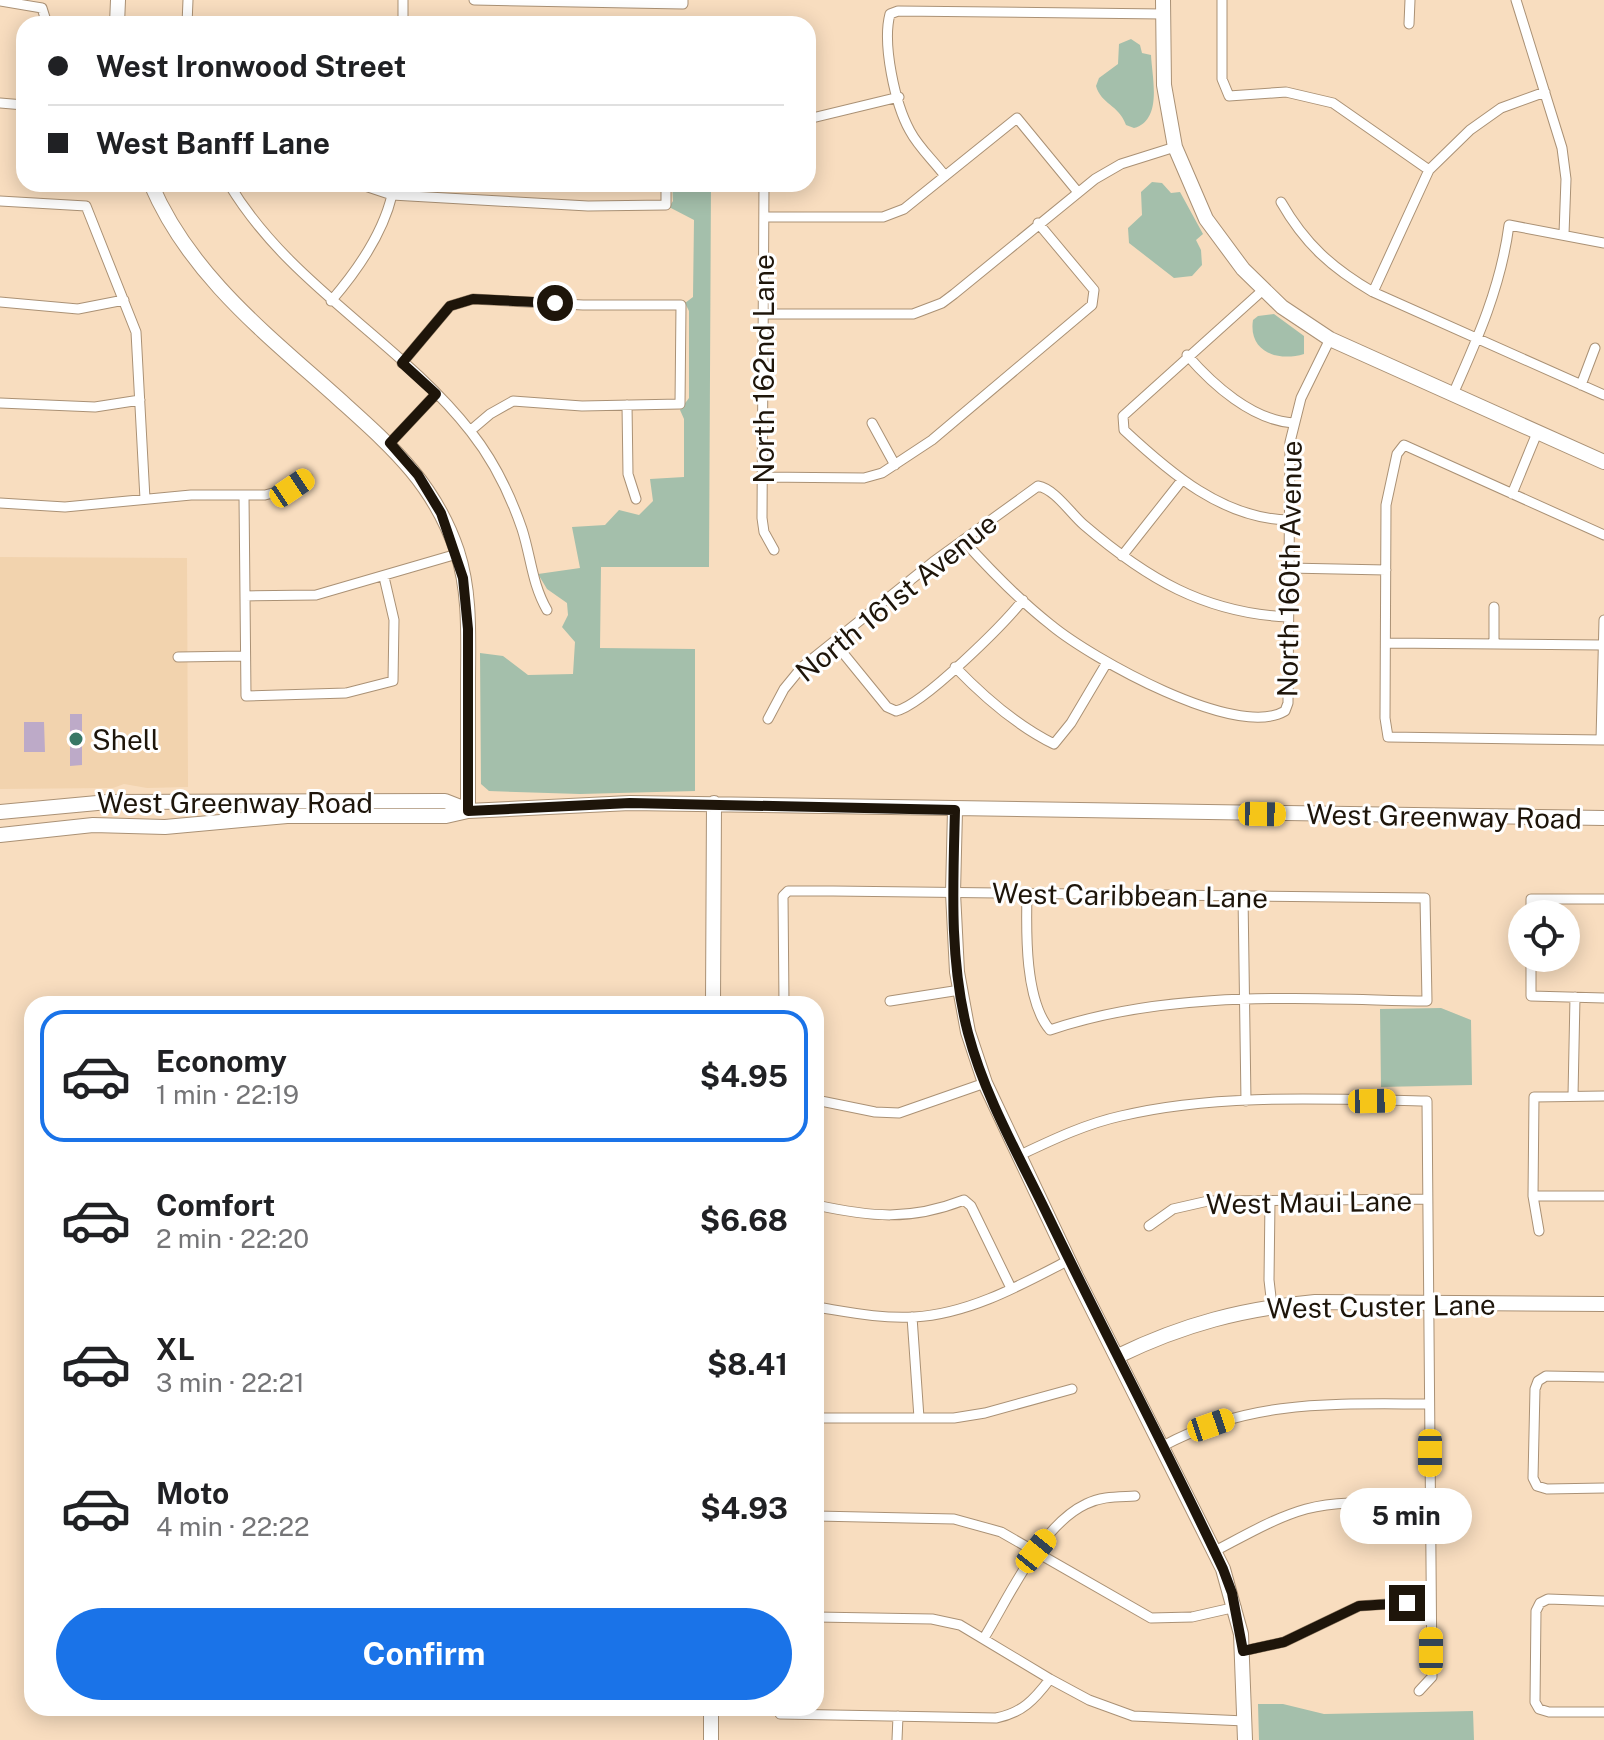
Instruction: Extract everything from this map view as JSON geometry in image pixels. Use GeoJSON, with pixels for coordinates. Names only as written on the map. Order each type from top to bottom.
{"type":"FeatureCollection","features":[{"type":"Feature","properties":{"kind":"main road"},"geometry":{"type":"LineString","coordinates":[[1163,7],[1164,85],[1175,147],[1206,219],[1229,253],[1263,290],[1282,307],[1330,339],[1604,462]]}},
{"type":"Feature","properties":{"kind":"main road"},"geometry":{"type":"LineString","coordinates":[[156,192],[191,255],[229,300],[390,443],[426,487],[447,525],[457,554],[468,629],[468,811]]}},
{"type":"Feature","properties":{"kind":"main road","name":"West Greenway Road"},"geometry":{"type":"LineString","coordinates":[[0,812],[108,802],[445,801],[468,811]]}},
{"type":"Feature","properties":{"kind":"main road","name":"West Greenway Road"},"geometry":{"type":"LineString","coordinates":[[0,835],[93,825],[165,827],[287,816],[446,816],[468,811],[630,803],[1604,818]]}},
{"type":"Feature","properties":{"kind":"main road"},"geometry":{"type":"LineString","coordinates":[[713,996],[714,803]]}},
{"type":"Feature","properties":{"kind":"main road"},"geometry":{"type":"LineString","coordinates":[[955,810],[953,893],[960,990],[968,1032],[985,1083],[1018,1156],[1215,1551],[1236,1607],[1243,1651],[1245,1740]]}},
{"type":"Feature","properties":{"kind":"main road","name":"West Custer Lane"},"geometry":{"type":"LineString","coordinates":[[1118,1356],[1197,1322],[1272,1306],[1315,1302],[1604,1304]]}},
{"type":"Feature","properties":{"kind":"main road"},"geometry":{"type":"LineString","coordinates":[[711,1716],[711,1740]]}},
{"type":"Feature","properties":{"kind":"street"},"geometry":{"type":"LineString","coordinates":[[474,0],[683,2]]}},
{"type":"Feature","properties":{"kind":"street"},"geometry":{"type":"LineString","coordinates":[[1222,0],[1222,79],[1229,96],[1286,92],[1333,103],[1429,170]]}},
{"type":"Feature","properties":{"kind":"street"},"geometry":{"type":"LineString","coordinates":[[1409,24],[1410,0]]}},
{"type":"Feature","properties":{"kind":"street"},"geometry":{"type":"LineString","coordinates":[[1516,0],[1562,148],[1566,179],[1564,234]]}},
{"type":"Feature","properties":{"kind":"street"},"geometry":{"type":"LineString","coordinates":[[0,1],[42,8],[44,16]]}},
{"type":"Feature","properties":{"kind":"street"},"geometry":{"type":"LineString","coordinates":[[945,176],[910,131],[889,54],[890,14],[898,11],[1163,7]]}},
{"type":"Feature","properties":{"kind":"street"},"geometry":{"type":"LineString","coordinates":[[1373,292],[1429,170],[1470,130],[1501,108],[1545,92]]}},
{"type":"Feature","properties":{"kind":"street"},"geometry":{"type":"LineString","coordinates":[[816,117],[899,97]]}},
{"type":"Feature","properties":{"kind":"street"},"geometry":{"type":"LineString","coordinates":[[764,217],[883,217],[904,209],[1017,118],[1077,191]]}},
{"type":"Feature","properties":{"kind":"street"},"geometry":{"type":"LineString","coordinates":[[763,314],[913,314],[929,309],[954,294],[1077,191],[1121,164],[1175,147]]}},
{"type":"Feature","properties":{"kind":"street"},"geometry":{"type":"LineString","coordinates":[[234,192],[279,252],[436,394],[470,431],[493,463],[510,497],[523,531],[539,596],[547,610]]}},
{"type":"Feature","properties":{"kind":"street"},"geometry":{"type":"LineString","coordinates":[[383,192],[588,206],[666,205],[666,192]]}},
{"type":"Feature","properties":{"kind":"street","name":"North 162nd Lane"},"geometry":{"type":"LineString","coordinates":[[764,192],[763,525],[774,550]]}},
{"type":"Feature","properties":{"kind":"street"},"geometry":{"type":"LineString","coordinates":[[331,301],[349,280],[372,242],[389,209],[392,195]]}},
{"type":"Feature","properties":{"kind":"street"},"geometry":{"type":"LineString","coordinates":[[0,201],[86,206],[136,332],[145,499]]}},
{"type":"Feature","properties":{"kind":"street"},"geometry":{"type":"LineString","coordinates":[[1281,202],[1298,231],[1323,259],[1373,292],[1604,395]]}},
{"type":"Feature","properties":{"kind":"street"},"geometry":{"type":"LineString","coordinates":[[762,477],[864,478],[895,465],[966,411],[1092,305],[1094,290],[1038,223]]}},
{"type":"Feature","properties":{"kind":"street"},"geometry":{"type":"LineString","coordinates":[[1453,394],[1500,278],[1509,225],[1604,243]]}},
{"type":"Feature","properties":{"kind":"street"},"geometry":{"type":"LineString","coordinates":[[1263,290],[1246,308],[1187,355],[1123,416],[1124,430],[1182,480],[1223,503],[1266,517],[1289,520]]}},
{"type":"Feature","properties":{"kind":"street"},"geometry":{"type":"LineString","coordinates":[[402,363],[450,306],[473,299],[583,305],[681,305],[680,404],[513,401],[470,431]]}},
{"type":"Feature","properties":{"kind":"street"},"geometry":{"type":"LineString","coordinates":[[0,302],[78,309],[124,300]]}},
{"type":"Feature","properties":{"kind":"street","name":"North 160th Avenue"},"geometry":{"type":"LineString","coordinates":[[1106,664],[1204,708],[1245,716],[1277,716],[1285,711],[1293,423],[1330,339]]}},
{"type":"Feature","properties":{"kind":"street"},"geometry":{"type":"LineString","coordinates":[[1581,385],[1595,348]]}},
{"type":"Feature","properties":{"kind":"street"},"geometry":{"type":"LineString","coordinates":[[1187,355],[1205,376],[1252,410],[1279,422],[1293,423]]}},
{"type":"Feature","properties":{"kind":"street"},"geometry":{"type":"LineString","coordinates":[[390,443],[436,394]]}},
{"type":"Feature","properties":{"kind":"street"},"geometry":{"type":"LineString","coordinates":[[0,403],[95,407],[140,400]]}},
{"type":"Feature","properties":{"kind":"street"},"geometry":{"type":"LineString","coordinates":[[627,405],[628,474],[636,499]]}},
{"type":"Feature","properties":{"kind":"street"},"geometry":{"type":"LineString","coordinates":[[872,423],[895,465]]}},
{"type":"Feature","properties":{"kind":"street"},"geometry":{"type":"LineString","coordinates":[[1512,494],[1537,433]]}},
{"type":"Feature","properties":{"kind":"street"},"geometry":{"type":"LineString","coordinates":[[1604,535],[1404,445],[1397,454],[1390,476],[1386,505],[1385,718],[1388,737],[1602,740],[1604,620]]}},
{"type":"Feature","properties":{"kind":"street"},"geometry":{"type":"LineString","coordinates":[[0,503],[65,507],[191,495],[265,495],[292,488],[308,478]]}},
{"type":"Feature","properties":{"kind":"street"},"geometry":{"type":"LineString","coordinates":[[1182,480],[1122,556],[1151,577],[1184,594],[1226,609],[1288,617]]}},
{"type":"Feature","properties":{"kind":"street","name":"North 161st Avenue"},"geometry":{"type":"LineString","coordinates":[[768,719],[794,676],[1030,489],[1038,486],[1048,489],[1075,517],[1122,556]]}},
{"type":"Feature","properties":{"kind":"street"},"geometry":{"type":"LineString","coordinates":[[244,496],[246,696],[346,693],[393,681],[394,620],[384,577]]}},
{"type":"Feature","properties":{"kind":"street"},"geometry":{"type":"LineString","coordinates":[[955,667],[989,699],[1038,736],[1054,744],[1071,723],[1106,664],[1052,626],[963,540]]}},
{"type":"Feature","properties":{"kind":"street"},"geometry":{"type":"LineString","coordinates":[[245,596],[316,595],[457,554]]}},
{"type":"Feature","properties":{"kind":"street"},"geometry":{"type":"LineString","coordinates":[[1288,568],[1386,570]]}},
{"type":"Feature","properties":{"kind":"street"},"geometry":{"type":"LineString","coordinates":[[834,642],[895,715],[1001,627],[1023,600]]}},
{"type":"Feature","properties":{"kind":"street"},"geometry":{"type":"LineString","coordinates":[[1494,607],[1494,643]]}},
{"type":"Feature","properties":{"kind":"street"},"geometry":{"type":"LineString","coordinates":[[1387,643],[1602,645]]}},
{"type":"Feature","properties":{"kind":"street"},"geometry":{"type":"LineString","coordinates":[[178,657],[245,656]]}},
{"type":"Feature","properties":{"kind":"street","name":"West Caribbean Lane"},"geometry":{"type":"LineString","coordinates":[[784,996],[783,896],[788,891],[1425,898],[1427,1001],[1245,999]]}},
{"type":"Feature","properties":{"kind":"street"},"geometry":{"type":"LineString","coordinates":[[1027,894],[1031,973],[1039,1017],[1050,1030],[1079,1020],[1159,1005],[1245,999]]}},
{"type":"Feature","properties":{"kind":"street"},"geometry":{"type":"LineString","coordinates":[[1243,896],[1246,1101]]}},
{"type":"Feature","properties":{"kind":"street"},"geometry":{"type":"LineString","coordinates":[[1531,900],[1604,899]]}},
{"type":"Feature","properties":{"kind":"street"},"geometry":{"type":"LineString","coordinates":[[1531,972],[1531,996],[1604,998]]}},
{"type":"Feature","properties":{"kind":"street"},"geometry":{"type":"LineString","coordinates":[[890,1001],[960,990]]}},
{"type":"Feature","properties":{"kind":"street"},"geometry":{"type":"LineString","coordinates":[[1573,1096],[1575,997]]}},
{"type":"Feature","properties":{"kind":"street"},"geometry":{"type":"LineString","coordinates":[[824,1102],[875,1112],[899,1113],[985,1083]]}},
{"type":"Feature","properties":{"kind":"street"},"geometry":{"type":"LineString","coordinates":[[1539,1231],[1533,1196],[1534,1097],[1604,1096]]}},
{"type":"Feature","properties":{"kind":"street"},"geometry":{"type":"LineString","coordinates":[[1018,1156],[1078,1129],[1120,1116],[1185,1105],[1246,1101],[1427,1101],[1432,1677],[1419,1691]]}},
{"type":"Feature","properties":{"kind":"street"},"geometry":{"type":"LineString","coordinates":[[1533,1196],[1604,1196]]}},
{"type":"Feature","properties":{"kind":"street","name":"West Maui Lane"},"geometry":{"type":"LineString","coordinates":[[1149,1226],[1173,1209],[1197,1203],[1427,1199]]}},
{"type":"Feature","properties":{"kind":"street"},"geometry":{"type":"LineString","coordinates":[[824,1207],[847,1212],[909,1216],[964,1200],[971,1206],[1011,1288]]}},
{"type":"Feature","properties":{"kind":"street"},"geometry":{"type":"LineString","coordinates":[[1270,1201],[1269,1280],[1272,1306]]}},
{"type":"Feature","properties":{"kind":"street"},"geometry":{"type":"LineString","coordinates":[[824,1308],[867,1315],[912,1317],[973,1305],[1069,1260]]}},
{"type":"Feature","properties":{"kind":"street"},"geometry":{"type":"LineString","coordinates":[[912,1317],[919,1418]]}},
{"type":"Feature","properties":{"kind":"street"},"geometry":{"type":"LineString","coordinates":[[1604,1377],[1546,1376],[1538,1381],[1535,1389],[1533,1478],[1537,1486],[1547,1489],[1604,1488]]}},
{"type":"Feature","properties":{"kind":"street"},"geometry":{"type":"LineString","coordinates":[[824,1418],[919,1418],[985,1413],[1072,1389]]}},
{"type":"Feature","properties":{"kind":"street"},"geometry":{"type":"LineString","coordinates":[[1163,1446],[1186,1434],[1237,1416],[1301,1404],[1429,1404]]}},
{"type":"Feature","properties":{"kind":"street"},"geometry":{"type":"LineString","coordinates":[[984,1638],[1036,1551],[1060,1522],[1084,1505],[1107,1497],[1135,1496]]}},
{"type":"Feature","properties":{"kind":"street"},"geometry":{"type":"LineString","coordinates":[[1215,1551],[1305,1509],[1324,1505],[1430,1503]]}},
{"type":"Feature","properties":{"kind":"street"},"geometry":{"type":"LineString","coordinates":[[824,1516],[954,1519],[1001,1532],[1151,1618],[1192,1617],[1236,1607]]}},
{"type":"Feature","properties":{"kind":"street"},"geometry":{"type":"LineString","coordinates":[[1604,1601],[1548,1599],[1540,1603],[1536,1611],[1535,1702],[1539,1709],[1549,1712],[1604,1712]]}},
{"type":"Feature","properties":{"kind":"street"},"geometry":{"type":"LineString","coordinates":[[1243,1651],[1284,1642],[1359,1606],[1431,1601]]}},
{"type":"Feature","properties":{"kind":"street"},"geometry":{"type":"LineString","coordinates":[[824,1617],[932,1619],[960,1625],[1089,1700],[1133,1716],[1245,1721]]}},
{"type":"Feature","properties":{"kind":"street"},"geometry":{"type":"LineString","coordinates":[[824,1713],[996,1718],[1014,1715],[1033,1701],[1050,1679]]}},
{"type":"Feature","properties":{"kind":"street"},"geometry":{"type":"LineString","coordinates":[[897,1740],[898,1716]]}},
{"type":"Feature","properties":{"kind":"shaded area"},"geometry":{"type":"Polygon","coordinates":[[[0,557],[187,558],[188,787],[147,788],[124,784],[113,788],[0,789],[0,557]]]}},
{"type":"Feature","properties":{"kind":"green space"},"geometry":{"type":"Polygon","coordinates":[[[1131,39],[1140,45],[1142,53],[1151,55],[1154,86],[1149,116],[1134,128],[1126,125],[1096,86],[1099,78],[1118,64],[1119,44],[1131,39]]]}},
{"type":"Feature","properties":{"kind":"green space"},"geometry":{"type":"Polygon","coordinates":[[[1152,182],[1162,183],[1171,193],[1180,192],[1203,234],[1196,240],[1201,250],[1202,265],[1192,276],[1174,278],[1129,243],[1128,228],[1142,215],[1141,192],[1152,182]]]}},
{"type":"Feature","properties":{"kind":"green space"},"geometry":{"type":"Polygon","coordinates":[[[672,192],[711,192],[709,567],[601,567],[600,648],[695,649],[695,791],[580,794],[489,791],[481,784],[480,653],[503,656],[528,675],[573,674],[575,642],[562,627],[568,615],[567,603],[547,589],[538,574],[580,568],[572,527],[605,525],[619,510],[639,515],[653,501],[650,479],[684,477],[684,419],[680,410],[689,398],[689,311],[685,303],[693,297],[694,220],[669,207],[673,201],[672,192]]]}},
{"type":"Feature","properties":{"kind":"green space"},"geometry":{"type":"Polygon","coordinates":[[[1274,314],[1304,336],[1304,354],[1284,357],[1260,347],[1255,340],[1253,320],[1258,316],[1274,314]]]}},
{"type":"Feature","properties":{"kind":"green space"},"geometry":{"type":"Polygon","coordinates":[[[1441,1008],[1471,1020],[1472,1085],[1381,1087],[1380,1009],[1441,1008]]]}},
{"type":"Feature","properties":{"kind":"green space"},"geometry":{"type":"Polygon","coordinates":[[[1258,1704],[1283,1704],[1324,1714],[1473,1711],[1474,1740],[1259,1740],[1258,1704]]]}},
{"type":"Feature","properties":{"kind":"building","name":"Shell"},"geometry":{"type":"Polygon","coordinates":[[[70,714],[82,714],[82,765],[70,766],[70,714]]]}},
{"type":"Feature","properties":{"kind":"building","name":"Shell"},"geometry":{"type":"Polygon","coordinates":[[[24,722],[44,722],[45,752],[24,752],[24,722]]]}},
{"type":"Feature","properties":{"kind":"place","name":"Shell"},"geometry":{"type":"Point","coordinates":[76,739]}},
{"type":"Feature","properties":{"kind":"route"},"geometry":{"type":"LineString","coordinates":[[555,303],[473,299],[450,306],[402,363],[436,394],[390,443],[418,475],[441,513],[463,578],[468,629],[468,811],[630,803],[789,804],[955,810],[953,911],[957,972],[968,1032],[985,1083],[1076,1276],[1223,1569],[1232,1593],[1243,1651],[1284,1642],[1359,1606],[1407,1603]]}}]}
